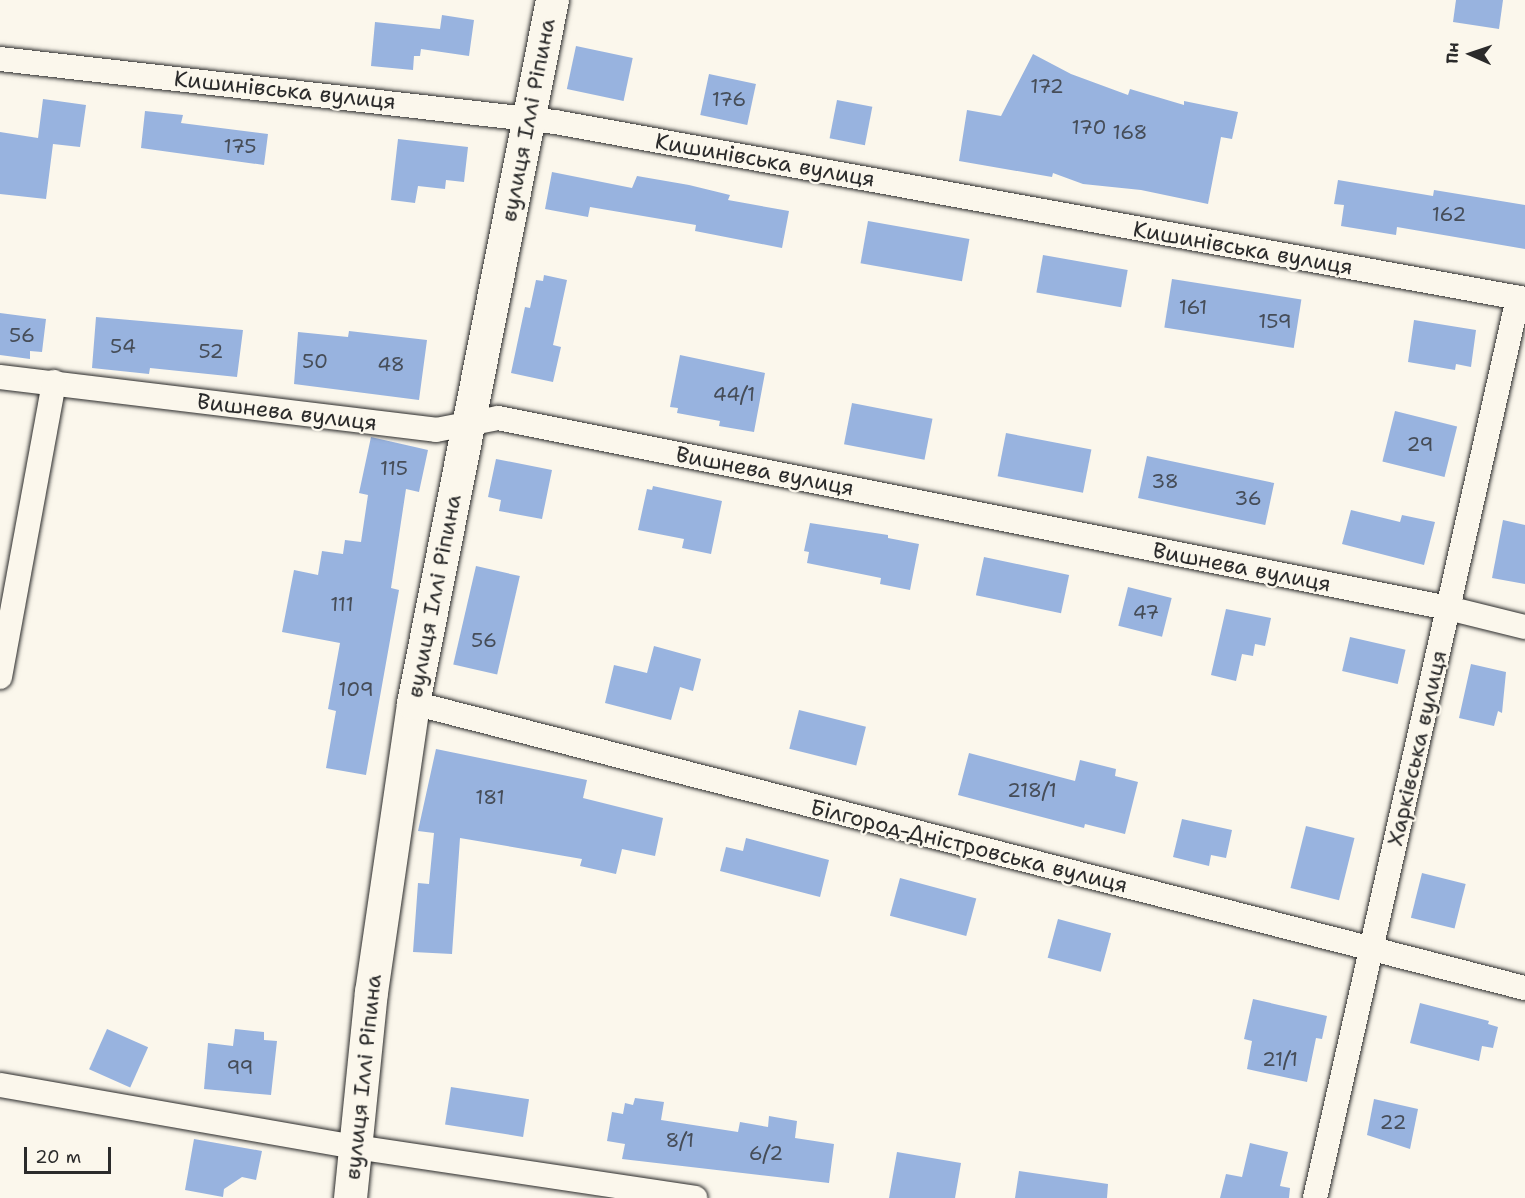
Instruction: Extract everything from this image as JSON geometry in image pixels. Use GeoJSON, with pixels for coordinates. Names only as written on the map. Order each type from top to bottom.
{"type":"FeatureCollection","features":[{"type":"Feature","properties":{"kind":"street","name":"вулиця Іллі Ріпина"},"geometry":{"type":"LineString","coordinates":[[350,1198],[391,837],[413,703],[552,0]]}},
{"type":"Feature","properties":{"kind":"street","name":"Кишинівська вулиця"},"geometry":{"type":"LineString","coordinates":[[0,59],[528,118],[1522,298]]}},
{"type":"Feature","properties":{"kind":"street","name":"Харківська вулиця"},"geometry":{"type":"LineString","coordinates":[[1315,1198],[1448,608],[1522,298]]}},
{"type":"Feature","properties":{"kind":"street","name":"Вишнева вулиця"},"geometry":{"type":"LineString","coordinates":[[0,377],[436,430],[498,418],[1448,608],[1525,627]]}},
{"type":"Feature","properties":{"kind":"street"},"geometry":{"type":"LineString","coordinates":[[0,677],[54,382]]}},
{"type":"Feature","properties":{"kind":"street","name":"Білгород-Дністровська вулиця"},"geometry":{"type":"LineString","coordinates":[[413,703],[1525,988]]}},
{"type":"Feature","properties":{"kind":"street"},"geometry":{"type":"LineString","coordinates":[[0,1085],[355,1147],[695,1198]]}},
{"type":"Feature","properties":{"kind":"building"},"geometry":{"type":"Polygon","coordinates":[[[1456,0],[1503,0],[1499,29],[1453,22],[1456,0]]]}},
{"type":"Feature","properties":{"kind":"building"},"geometry":{"type":"Polygon","coordinates":[[[442,15],[474,20],[469,56],[421,49],[420,56],[414,56],[413,70],[371,66],[375,22],[440,29],[442,15]]]}},
{"type":"Feature","properties":{"kind":"building"},"geometry":{"type":"Polygon","coordinates":[[[576,46],[633,58],[624,101],[567,89],[576,46]]]}},
{"type":"Feature","properties":{"kind":"building"},"geometry":{"type":"Polygon","coordinates":[[[1033,54],[1071,74],[1128,95],[1130,89],[1184,105],[1184,101],[1238,112],[1232,139],[1221,137],[1208,204],[1141,190],[1083,184],[1053,173],[1052,177],[959,161],[967,110],[1001,116],[1033,54]]]}},
{"type":"Feature","properties":{"kind":"building"},"geometry":{"type":"Polygon","coordinates":[[[709,74],[756,84],[747,125],[700,115],[709,74]]]}},
{"type":"Feature","properties":{"kind":"building"},"geometry":{"type":"Polygon","coordinates":[[[43,99],[86,105],[80,147],[53,144],[46,199],[0,194],[0,132],[38,138],[43,99]]]}},
{"type":"Feature","properties":{"kind":"building"},"geometry":{"type":"Polygon","coordinates":[[[837,100],[872,107],[865,145],[830,138],[837,100]]]}},
{"type":"Feature","properties":{"kind":"building"},"geometry":{"type":"Polygon","coordinates":[[[145,111],[183,115],[181,123],[268,134],[264,165],[141,148],[145,111]]]}},
{"type":"Feature","properties":{"kind":"building"},"geometry":{"type":"Polygon","coordinates":[[[398,139],[468,147],[464,182],[446,180],[445,189],[418,186],[415,203],[391,200],[398,139]]]}},
{"type":"Feature","properties":{"kind":"building"},"geometry":{"type":"Polygon","coordinates":[[[552,172],[632,188],[637,176],[730,195],[728,200],[789,211],[782,248],[695,231],[696,225],[590,207],[588,217],[545,209],[552,172]]]}},
{"type":"Feature","properties":{"kind":"building"},"geometry":{"type":"Polygon","coordinates":[[[1338,180],[1433,196],[1434,190],[1525,205],[1525,249],[1397,227],[1396,235],[1341,226],[1344,205],[1334,204],[1338,180]]]}},
{"type":"Feature","properties":{"kind":"building"},"geometry":{"type":"Polygon","coordinates":[[[868,221],[969,239],[962,281],[861,263],[868,221]]]}},
{"type":"Feature","properties":{"kind":"building"},"geometry":{"type":"Polygon","coordinates":[[[1043,255],[1128,270],[1121,307],[1036,292],[1043,255]]]}},
{"type":"Feature","properties":{"kind":"building"},"geometry":{"type":"Polygon","coordinates":[[[544,275],[567,280],[553,345],[561,347],[553,382],[511,373],[525,307],[530,308],[536,280],[543,281],[544,275]]]}},
{"type":"Feature","properties":{"kind":"building"},"geometry":{"type":"Polygon","coordinates":[[[1172,279],[1301,299],[1294,348],[1164,327],[1172,279]]]}},
{"type":"Feature","properties":{"kind":"building"},"geometry":{"type":"Polygon","coordinates":[[[0,313],[46,319],[42,352],[30,351],[30,359],[0,355],[0,313]]]}},
{"type":"Feature","properties":{"kind":"building"},"geometry":{"type":"Polygon","coordinates":[[[96,317],[243,330],[237,377],[150,368],[149,374],[92,368],[96,317]]]}},
{"type":"Feature","properties":{"kind":"building"},"geometry":{"type":"Polygon","coordinates":[[[1414,320],[1476,330],[1471,367],[1456,364],[1455,370],[1408,362],[1414,320]]]}},
{"type":"Feature","properties":{"kind":"building"},"geometry":{"type":"Polygon","coordinates":[[[349,331],[427,340],[419,400],[294,384],[298,332],[348,337],[349,331]]]}},
{"type":"Feature","properties":{"kind":"building"},"geometry":{"type":"Polygon","coordinates":[[[680,355],[765,373],[754,432],[719,426],[720,421],[677,413],[678,408],[670,407],[680,355]]]}},
{"type":"Feature","properties":{"kind":"building"},"geometry":{"type":"Polygon","coordinates":[[[852,403],[932,419],[924,460],[844,444],[852,403]]]}},
{"type":"Feature","properties":{"kind":"building"},"geometry":{"type":"Polygon","coordinates":[[[1395,411],[1457,426],[1445,477],[1382,461],[1395,411]]]}},
{"type":"Feature","properties":{"kind":"building"},"geometry":{"type":"Polygon","coordinates":[[[1006,433],[1091,450],[1083,493],[998,476],[1006,433]]]}},
{"type":"Feature","properties":{"kind":"building"},"geometry":{"type":"Polygon","coordinates":[[[371,437],[428,450],[419,492],[406,489],[391,588],[399,590],[366,775],[326,768],[336,711],[328,709],[340,643],[282,632],[294,570],[318,575],[322,551],[343,554],[345,540],[361,542],[368,495],[359,493],[371,437]]]}},
{"type":"Feature","properties":{"kind":"building"},"geometry":{"type":"Polygon","coordinates":[[[1147,456],[1274,483],[1265,525],[1138,498],[1147,456]]]}},
{"type":"Feature","properties":{"kind":"building"},"geometry":{"type":"Polygon","coordinates":[[[496,459],[552,470],[542,519],[499,511],[501,500],[488,497],[496,459]]]}},
{"type":"Feature","properties":{"kind":"building"},"geometry":{"type":"Polygon","coordinates":[[[653,486],[722,501],[711,554],[682,548],[684,539],[638,530],[647,489],[652,490],[653,486]]]}},
{"type":"Feature","properties":{"kind":"building"},"geometry":{"type":"Polygon","coordinates":[[[1351,510],[1400,522],[1402,515],[1435,522],[1424,565],[1342,544],[1351,510]]]}},
{"type":"Feature","properties":{"kind":"building"},"geometry":{"type":"Polygon","coordinates":[[[1503,520],[1525,525],[1525,584],[1492,578],[1503,520]]]}},
{"type":"Feature","properties":{"kind":"building"},"geometry":{"type":"Polygon","coordinates":[[[810,523],[888,535],[888,538],[919,544],[910,590],[880,584],[881,578],[807,563],[809,552],[804,551],[810,523]]]}},
{"type":"Feature","properties":{"kind":"building"},"geometry":{"type":"Polygon","coordinates":[[[984,557],[1069,575],[1061,613],[976,595],[984,557]]]}},
{"type":"Feature","properties":{"kind":"building"},"geometry":{"type":"Polygon","coordinates":[[[476,566],[520,576],[497,675],[453,664],[476,566]]]}},
{"type":"Feature","properties":{"kind":"building"},"geometry":{"type":"Polygon","coordinates":[[[1128,587],[1172,598],[1162,637],[1118,626],[1128,587]]]}},
{"type":"Feature","properties":{"kind":"building"},"geometry":{"type":"Polygon","coordinates":[[[1226,609],[1271,618],[1265,646],[1255,644],[1253,656],[1242,654],[1236,681],[1211,675],[1226,609]]]}},
{"type":"Feature","properties":{"kind":"building"},"geometry":{"type":"Polygon","coordinates":[[[1350,637],[1406,650],[1398,684],[1342,671],[1350,637]]]}},
{"type":"Feature","properties":{"kind":"building"},"geometry":{"type":"Polygon","coordinates":[[[654,646],[701,659],[693,691],[680,687],[671,720],[605,703],[614,665],[647,673],[654,646]]]}},
{"type":"Feature","properties":{"kind":"building"},"geometry":{"type":"Polygon","coordinates":[[[1471,664],[1506,672],[1502,713],[1498,711],[1494,726],[1459,718],[1471,664]]]}},
{"type":"Feature","properties":{"kind":"building"},"geometry":{"type":"Polygon","coordinates":[[[799,710],[866,727],[856,766],[789,749],[799,710]]]}},
{"type":"Feature","properties":{"kind":"building"},"geometry":{"type":"Polygon","coordinates":[[[436,749],[587,780],[583,798],[663,818],[655,856],[622,849],[616,874],[580,866],[582,859],[460,838],[452,954],[413,952],[418,883],[429,884],[434,833],[418,831],[436,749]]]}},
{"type":"Feature","properties":{"kind":"building"},"geometry":{"type":"Polygon","coordinates":[[[969,753],[1075,781],[1080,760],[1116,769],[1115,776],[1138,782],[1125,834],[1085,824],[1084,828],[958,795],[969,753]]]}},
{"type":"Feature","properties":{"kind":"building"},"geometry":{"type":"Polygon","coordinates":[[[1182,819],[1232,830],[1226,858],[1211,855],[1209,866],[1173,857],[1182,819]]]}},
{"type":"Feature","properties":{"kind":"building"},"geometry":{"type":"Polygon","coordinates":[[[1306,826],[1355,838],[1339,900],[1291,888],[1306,826]]]}},
{"type":"Feature","properties":{"kind":"building"},"geometry":{"type":"Polygon","coordinates":[[[746,838],[829,860],[820,897],[720,871],[726,847],[743,851],[746,838]]]}},
{"type":"Feature","properties":{"kind":"building"},"geometry":{"type":"Polygon","coordinates":[[[1422,873],[1466,884],[1455,929],[1411,918],[1422,873]]]}},
{"type":"Feature","properties":{"kind":"building"},"geometry":{"type":"Polygon","coordinates":[[[900,878],[976,898],[966,936],[890,916],[900,878]]]}},
{"type":"Feature","properties":{"kind":"building"},"geometry":{"type":"Polygon","coordinates":[[[1058,919],[1111,933],[1101,972],[1048,958],[1058,919]]]}},
{"type":"Feature","properties":{"kind":"building"},"geometry":{"type":"Polygon","coordinates":[[[1253,999],[1327,1016],[1322,1039],[1316,1038],[1307,1082],[1247,1069],[1252,1041],[1244,1039],[1253,999]]]}},
{"type":"Feature","properties":{"kind":"building"},"geometry":{"type":"Polygon","coordinates":[[[1420,1003],[1489,1021],[1488,1024],[1498,1027],[1493,1048],[1482,1046],[1479,1061],[1410,1043],[1420,1003]]]}},
{"type":"Feature","properties":{"kind":"building"},"geometry":{"type":"Polygon","coordinates":[[[107,1029],[148,1047],[130,1087],[89,1069],[107,1029]]]}},
{"type":"Feature","properties":{"kind":"building"},"geometry":{"type":"Polygon","coordinates":[[[235,1029],[264,1032],[264,1040],[277,1041],[271,1095],[204,1089],[208,1043],[233,1046],[235,1029]]]}},
{"type":"Feature","properties":{"kind":"building"},"geometry":{"type":"Polygon","coordinates":[[[451,1087],[529,1099],[523,1137],[445,1125],[451,1087]]]}},
{"type":"Feature","properties":{"kind":"building"},"geometry":{"type":"Polygon","coordinates":[[[635,1098],[664,1102],[661,1120],[738,1132],[740,1122],[768,1127],[769,1116],[797,1121],[795,1138],[834,1144],[829,1183],[622,1159],[625,1144],[607,1141],[612,1112],[623,1114],[625,1103],[633,1105],[635,1098]]]}},
{"type":"Feature","properties":{"kind":"building"},"geometry":{"type":"Polygon","coordinates":[[[1374,1099],[1418,1109],[1410,1149],[1367,1135],[1374,1099]]]}},
{"type":"Feature","properties":{"kind":"building"},"geometry":{"type":"Polygon","coordinates":[[[194,1139],[262,1151],[256,1180],[242,1177],[224,1189],[223,1197],[185,1190],[194,1139]]]}},
{"type":"Feature","properties":{"kind":"building"},"geometry":{"type":"Polygon","coordinates":[[[1250,1143],[1288,1152],[1280,1186],[1290,1188],[1289,1198],[1220,1198],[1226,1174],[1242,1177],[1250,1143]]]}},
{"type":"Feature","properties":{"kind":"building"},"geometry":{"type":"Polygon","coordinates":[[[897,1152],[961,1163],[955,1198],[889,1198],[897,1152]]]}},
{"type":"Feature","properties":{"kind":"building"},"geometry":{"type":"Polygon","coordinates":[[[1019,1171],[1108,1184],[1107,1198],[1015,1198],[1019,1171]]]}}]}
